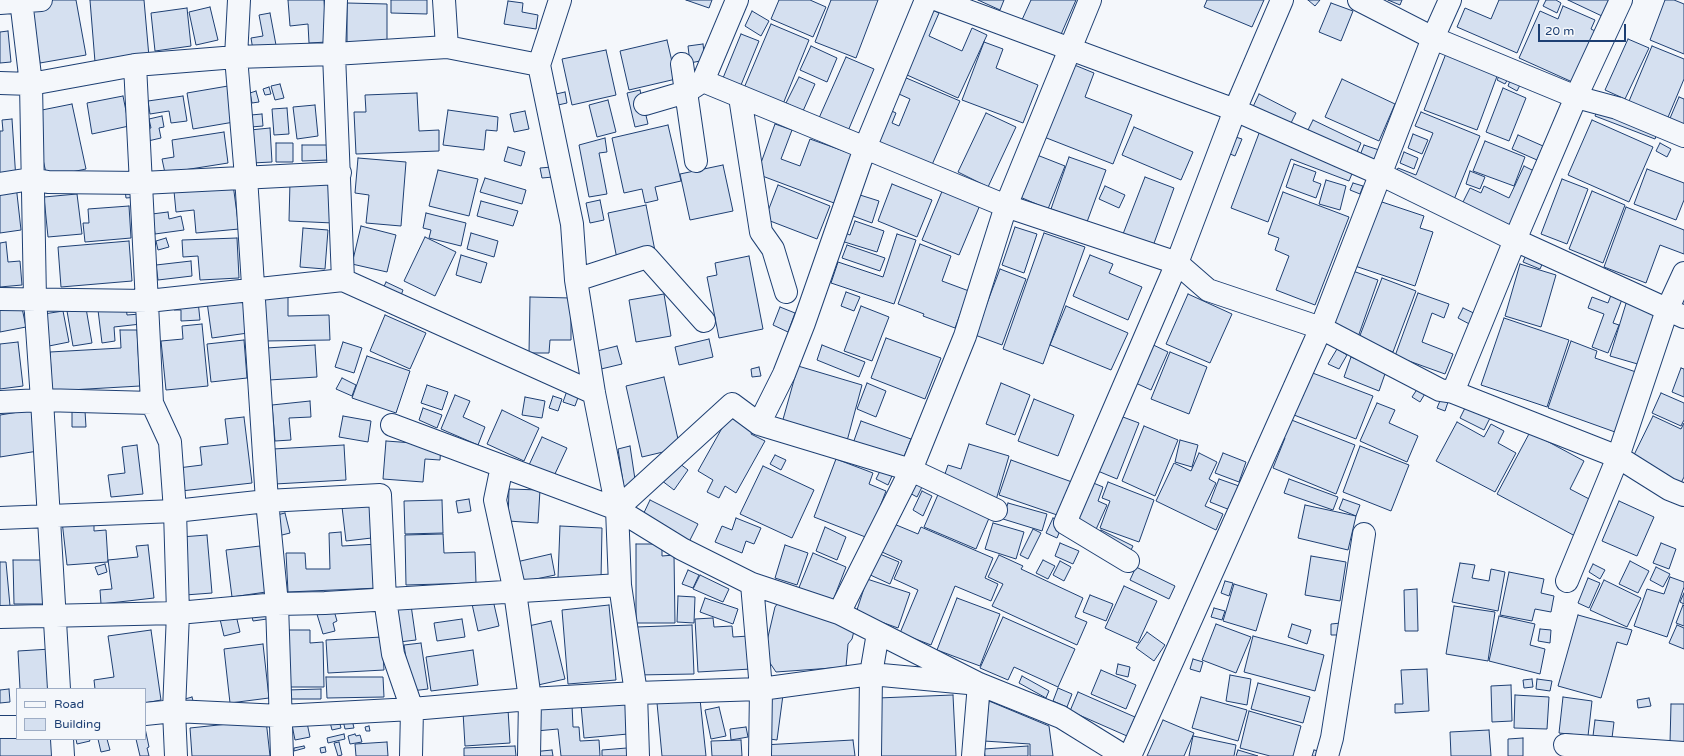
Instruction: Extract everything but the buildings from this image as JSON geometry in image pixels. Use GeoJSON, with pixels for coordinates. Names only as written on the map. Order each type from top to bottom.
{"type":"FeatureCollection","features":[{"type":"Feature","properties":{"kind":"street"},"geometry":{"type":"LineString","coordinates":[[239,0],[236,57],[246,177],[267,501],[278,604],[282,756]]}},
{"type":"Feature","properties":{"kind":"street"},"geometry":{"type":"LineString","coordinates":[[336,0],[334,54],[340,174],[343,280]]}},
{"type":"Feature","properties":{"kind":"street"},"geometry":{"type":"LineString","coordinates":[[444,0],[447,47]]}},
{"type":"Feature","properties":{"kind":"street"},"geometry":{"type":"LineString","coordinates":[[560,0],[539,65],[572,224],[576,280],[594,393],[616,509],[620,585],[636,693],[638,756]]}},
{"type":"Feature","properties":{"kind":"street"},"geometry":{"type":"LineString","coordinates":[[694,87],[737,0]]}},
{"type":"Feature","properties":{"kind":"street"},"geometry":{"type":"LineString","coordinates":[[759,424],[784,374],[804,323],[865,148],[926,0]]}},
{"type":"Feature","properties":{"kind":"street"},"geometry":{"type":"LineString","coordinates":[[938,0],[1235,110],[1380,174],[1515,240],[1676,313]]}},
{"type":"Feature","properties":{"kind":"street"},"geometry":{"type":"LineString","coordinates":[[840,613],[910,470],[965,336],[1006,206],[1090,0]]}},
{"type":"Feature","properties":{"kind":"street"},"geometry":{"type":"LineString","coordinates":[[1128,561],[1065,523],[1177,263],[1235,110],[1282,0]]}},
{"type":"Feature","properties":{"kind":"street"},"geometry":{"type":"LineString","coordinates":[[1359,0],[1433,38],[1576,97],[1617,108],[1684,136]]}},
{"type":"Feature","properties":{"kind":"street"},"geometry":{"type":"LineString","coordinates":[[1130,756],[1321,328],[1433,38],[1450,0]]}},
{"type":"Feature","properties":{"kind":"street"},"geometry":{"type":"LineString","coordinates":[[1453,392],[1515,240],[1576,97],[1621,0]]}},
{"type":"Feature","properties":{"kind":"street"},"geometry":{"type":"LineString","coordinates":[[0,4],[28,1],[35,299],[59,688]]}},
{"type":"Feature","properties":{"kind":"street"},"geometry":{"type":"LineString","coordinates":[[0,83],[30,84],[135,65],[236,57],[334,54],[447,47],[539,65]]}},
{"type":"Feature","properties":{"kind":"street"},"geometry":{"type":"LineString","coordinates":[[682,64],[694,87],[696,161]]}},
{"type":"Feature","properties":{"kind":"street"},"geometry":{"type":"LineString","coordinates":[[135,65],[152,403],[170,442],[175,511],[178,613],[174,711],[176,756]]}},
{"type":"Feature","properties":{"kind":"street"},"geometry":{"type":"LineString","coordinates":[[645,104],[694,87],[740,97],[1006,206],[1177,263],[1208,290],[1321,328],[1440,390],[1453,392],[1618,457],[1669,489],[1684,495]]}},
{"type":"Feature","properties":{"kind":"street"},"geometry":{"type":"LineString","coordinates":[[740,97],[762,232],[773,249],[786,292]]}},
{"type":"Feature","properties":{"kind":"street"},"geometry":{"type":"LineString","coordinates":[[0,184],[31,179],[48,182],[142,183],[246,177],[340,174]]}},
{"type":"Feature","properties":{"kind":"street"},"geometry":{"type":"LineString","coordinates":[[576,280],[647,257],[704,321]]}},
{"type":"Feature","properties":{"kind":"street"},"geometry":{"type":"LineString","coordinates":[[1567,581],[1676,313],[1684,273]]}},
{"type":"Feature","properties":{"kind":"street"},"geometry":{"type":"LineString","coordinates":[[0,299],[148,301],[343,280],[594,393]]}},
{"type":"Feature","properties":{"kind":"street"},"geometry":{"type":"LineString","coordinates":[[0,402],[42,400],[152,403]]}},
{"type":"Feature","properties":{"kind":"street"},"geometry":{"type":"LineString","coordinates":[[616,509],[732,404],[759,424],[910,470],[996,510]]}},
{"type":"Feature","properties":{"kind":"street"},"geometry":{"type":"LineString","coordinates":[[392,425],[616,509],[682,549],[752,584],[840,613],[979,684],[1060,717],[1124,756]]}},
{"type":"Feature","properties":{"kind":"street"},"geometry":{"type":"LineString","coordinates":[[502,466],[495,500],[515,592],[530,699],[529,756]]}},
{"type":"Feature","properties":{"kind":"street"},"geometry":{"type":"LineString","coordinates":[[0,518],[175,511],[267,501],[380,495],[385,599],[393,654],[412,709],[411,756]]}},
{"type":"Feature","properties":{"kind":"street"},"geometry":{"type":"LineString","coordinates":[[1327,756],[1332,738],[1364,534]]}},
{"type":"Feature","properties":{"kind":"street"},"geometry":{"type":"LineString","coordinates":[[752,584],[760,689],[760,756]]}},
{"type":"Feature","properties":{"kind":"street"},"geometry":{"type":"LineString","coordinates":[[0,617],[178,613],[278,604],[325,603],[620,585]]}},
{"type":"Feature","properties":{"kind":"street"},"geometry":{"type":"LineString","coordinates":[[870,756],[871,674],[878,633]]}},
{"type":"Feature","properties":{"kind":"street"},"geometry":{"type":"LineString","coordinates":[[146,714],[174,711],[282,716],[412,709],[530,699],[636,693],[760,689],[871,674],[979,684]]}},
{"type":"Feature","properties":{"kind":"street"},"geometry":{"type":"LineString","coordinates":[[973,756],[979,684]]}},
{"type":"Feature","properties":{"kind":"street"},"geometry":{"type":"LineString","coordinates":[[0,727],[16,727]]}},
{"type":"Feature","properties":{"kind":"street"},"geometry":{"type":"LineString","coordinates":[[62,740],[64,756]]}},
{"type":"Feature","properties":{"kind":"street"},"geometry":{"type":"LineString","coordinates":[[1566,745],[1672,753]]}}]}
